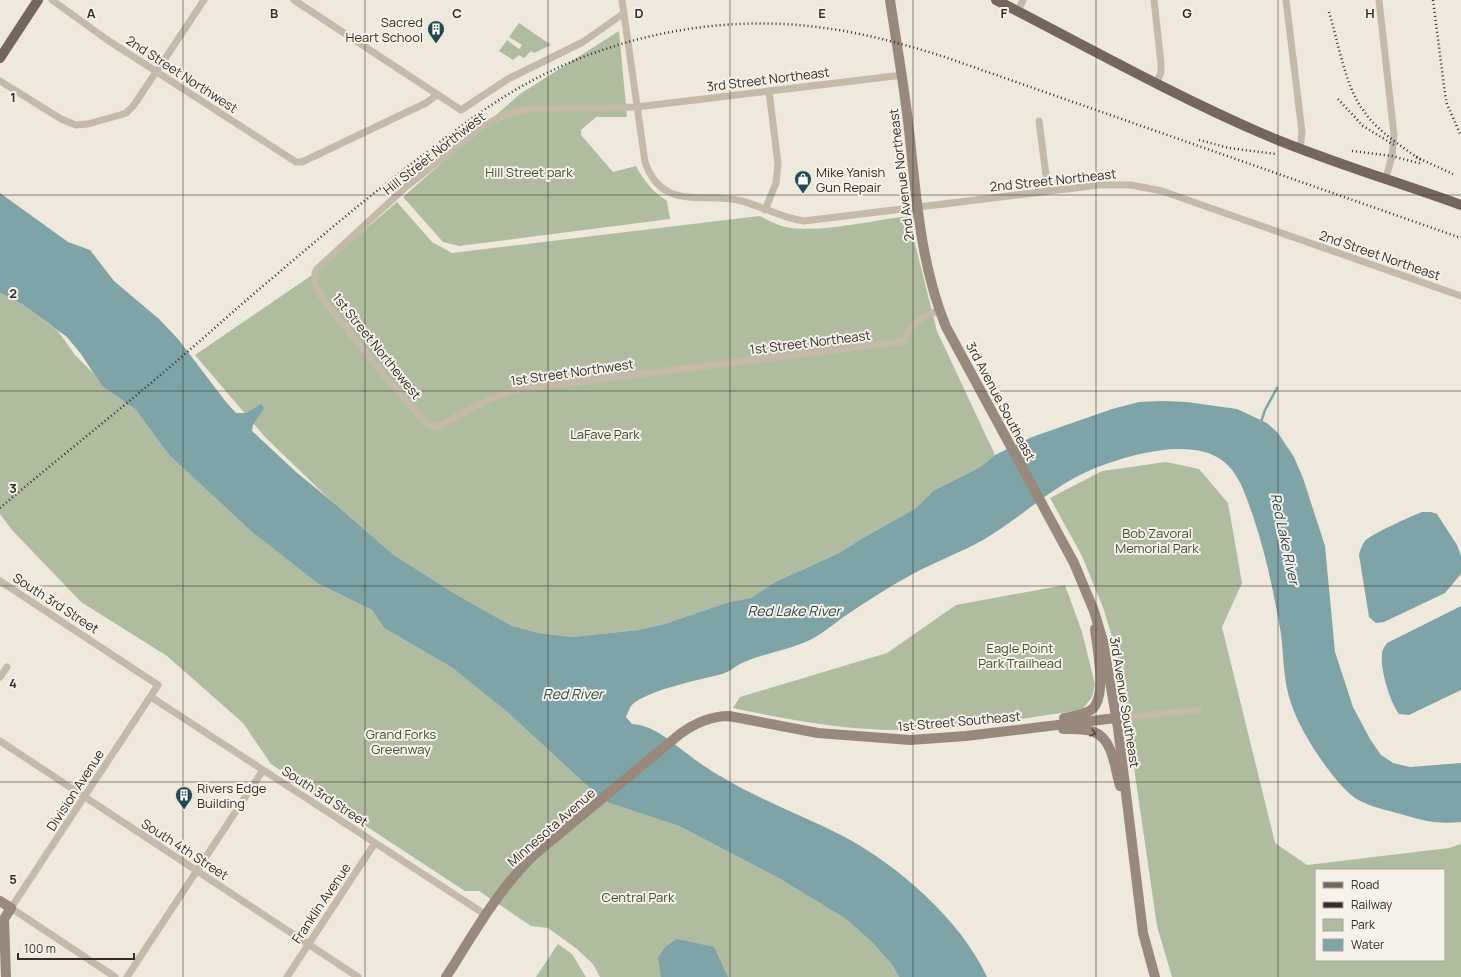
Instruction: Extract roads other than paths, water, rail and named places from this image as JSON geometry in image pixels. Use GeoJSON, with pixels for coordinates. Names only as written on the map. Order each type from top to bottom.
{"type":"FeatureCollection","features":[{"type":"Feature","properties":{"kind":"main road"},"geometry":{"type":"LineString","coordinates":[[0,58],[38,0]]}},
{"type":"Feature","properties":{"kind":"main road"},"geometry":{"type":"LineString","coordinates":[[996,0],[1260,133],[1461,205]]}},
{"type":"Feature","properties":{"kind":"street","name":"2nd Street Northwest"},"geometry":{"type":"LineString","coordinates":[[52,0],[157,72],[296,162],[302,162],[426,103],[437,95]]}},
{"type":"Feature","properties":{"kind":"street"},"geometry":{"type":"LineString","coordinates":[[0,81],[69,123],[83,125],[126,113],[134,105],[157,72],[204,0]]}},
{"type":"Feature","properties":{"kind":"street"},"geometry":{"type":"LineString","coordinates":[[294,0],[460,110],[508,79],[583,42],[624,13]]}},
{"type":"Feature","properties":{"kind":"street"},"geometry":{"type":"LineString","coordinates":[[622,0],[636,107]]}},
{"type":"Feature","properties":{"kind":"street","name":"2nd Avenue Northeast"},"geometry":{"type":"LineString","coordinates":[[890,0],[903,75],[926,265],[939,311],[955,342]]}},
{"type":"Feature","properties":{"kind":"street"},"geometry":{"type":"LineString","coordinates":[[1018,11],[1023,0]]}},
{"type":"Feature","properties":{"kind":"street"},"geometry":{"type":"LineString","coordinates":[[1154,0],[1161,63],[1161,72],[1157,82]]}},
{"type":"Feature","properties":{"kind":"street"},"geometry":{"type":"LineString","coordinates":[[1286,0],[1302,132],[1302,142],[1299,148]]}},
{"type":"Feature","properties":{"kind":"street"},"geometry":{"type":"LineString","coordinates":[[1379,0],[1394,135],[1392,156],[1386,178]]}},
{"type":"Feature","properties":{"kind":"street","name":"3rd Street Northeast"},"geometry":{"type":"LineString","coordinates":[[636,107],[903,75]]}},
{"type":"Feature","properties":{"kind":"street"},"geometry":{"type":"LineString","coordinates":[[765,210],[776,183],[778,164],[769,90]]}},
{"type":"Feature","properties":{"kind":"street","name":"2nd Street Northeast"},"geometry":{"type":"LineString","coordinates":[[636,107],[645,162],[650,173],[660,186],[680,197],[732,199],[784,217],[804,221],[1048,191],[1114,184],[1131,185],[1156,189],[1461,296]]}},
{"type":"Feature","properties":{"kind":"street","name":"Hill Street Northwest"},"geometry":{"type":"LineString","coordinates":[[317,269],[407,186],[483,126],[502,116],[517,111],[533,109],[636,107]]}},
{"type":"Feature","properties":{"kind":"street"},"geometry":{"type":"LineString","coordinates":[[1039,121],[1048,191]]}},
{"type":"Feature","properties":{"kind":"street","name":"1st Street Northewest"},"geometry":{"type":"LineString","coordinates":[[317,269],[315,273],[315,284],[324,301],[389,381],[425,422],[437,428]]}},
{"type":"Feature","properties":{"kind":"street","name":"1st Street Northeast"},"geometry":{"type":"LineString","coordinates":[[670,372],[905,341],[907,333],[916,322],[931,313],[939,311]]}},
{"type":"Feature","properties":{"kind":"street","name":"3rd Avenue Southeast"},"geometry":{"type":"LineString","coordinates":[[955,342],[1074,563],[1094,611],[1116,718],[1143,933],[1155,977]]}},
{"type":"Feature","properties":{"kind":"street","name":"1st Street Northwest"},"geometry":{"type":"LineString","coordinates":[[437,428],[486,401],[513,390],[670,372]]}},
{"type":"Feature","properties":{"kind":"street","name":"South 3rd Street"},"geometry":{"type":"LineString","coordinates":[[0,581],[158,685]]}},
{"type":"Feature","properties":{"kind":"street"},"geometry":{"type":"LineString","coordinates":[[1027,728],[1085,713],[1092,709],[1097,703],[1100,692],[1102,653]]}},
{"type":"Feature","properties":{"kind":"street"},"geometry":{"type":"LineString","coordinates":[[0,677],[6,667]]}},
{"type":"Feature","properties":{"kind":"street","name":"Division Avenue"},"geometry":{"type":"LineString","coordinates":[[11,908],[158,685]]}},
{"type":"Feature","properties":{"kind":"street","name":"South 3rd Street"},"geometry":{"type":"LineString","coordinates":[[151,697],[486,915]]}},
{"type":"Feature","properties":{"kind":"street","name":"1st Street Southeast"},"geometry":{"type":"LineString","coordinates":[[680,734],[694,724],[718,716],[729,716],[818,733],[863,738],[910,740],[1198,710]]}},
{"type":"Feature","properties":{"kind":"street"},"geometry":{"type":"LineString","coordinates":[[1027,728],[1093,731],[1102,736],[1107,744],[1128,818]]}},
{"type":"Feature","properties":{"kind":"street","name":"Minnesota Avenue"},"geometry":{"type":"LineString","coordinates":[[446,977],[486,915],[517,872],[534,856],[680,734]]}},
{"type":"Feature","properties":{"kind":"street","name":"South 4th Street"},"geometry":{"type":"LineString","coordinates":[[0,741],[358,977]]}},
{"type":"Feature","properties":{"kind":"street"},"geometry":{"type":"LineString","coordinates":[[127,977],[263,770]]}},
{"type":"Feature","properties":{"kind":"street","name":"Franklin Avenue"},"geometry":{"type":"LineString","coordinates":[[287,977],[375,843]]}},
{"type":"Feature","properties":{"kind":"street"},"geometry":{"type":"LineString","coordinates":[[0,901],[116,977]]}},
{"type":"Feature","properties":{"kind":"street"},"geometry":{"type":"LineString","coordinates":[[6,977],[4,919],[11,908]]}},
{"type":"Feature","properties":{"kind":"water"},"geometry":{"type":"Polygon","coordinates":[[[0,193],[68,242],[90,250],[114,281],[159,319],[178,339],[236,413],[246,413],[261,404],[264,408],[253,425],[252,431],[296,472],[394,555],[452,592],[512,626],[539,633],[572,637],[638,630],[664,624],[729,602],[751,598],[775,582],[839,553],[916,508],[933,491],[980,467],[995,455],[1032,437],[1112,409],[1139,402],[1162,401],[1187,402],[1237,409],[1267,423],[1278,433],[1294,457],[1303,478],[1325,546],[1335,652],[1353,707],[1370,739],[1381,755],[1393,763],[1410,767],[1461,763],[1461,822],[1443,823],[1427,821],[1364,803],[1355,798],[1336,780],[1317,754],[1301,727],[1288,694],[1276,604],[1262,545],[1245,494],[1234,472],[1223,461],[1211,454],[1197,450],[1165,450],[1133,456],[1106,464],[1072,479],[983,540],[902,580],[867,601],[808,641],[739,664],[725,673],[688,682],[648,695],[631,706],[629,709],[626,717],[632,724],[641,725],[656,731],[718,775],[766,800],[841,835],[884,861],[925,896],[944,915],[976,956],[987,977],[899,977],[893,966],[873,943],[846,919],[780,879],[679,826],[609,803],[594,792],[506,711],[451,667],[384,628],[372,610],[317,583],[252,532],[169,455],[135,409],[102,386],[81,354],[67,337],[22,304],[0,293],[0,193]]]}},
{"type":"Feature","properties":{"kind":"water"},"geometry":{"type":"Polygon","coordinates":[[[1422,512],[1437,514],[1457,545],[1461,556],[1461,574],[1445,593],[1384,622],[1376,623],[1369,617],[1359,555],[1362,546],[1365,541],[1375,534],[1422,512]]]}},
{"type":"Feature","properties":{"kind":"water"},"geometry":{"type":"Polygon","coordinates":[[[1461,606],[1461,690],[1409,715],[1399,714],[1392,702],[1384,676],[1382,653],[1387,643],[1461,606]]]}},
{"type":"Feature","properties":{"kind":"water"},"geometry":{"type":"Polygon","coordinates":[[[677,939],[714,947],[728,977],[661,977],[658,958],[665,947],[677,939]]]}},
{"type":"Feature","properties":{"kind":"waterway"},"geometry":{"type":"LineString","coordinates":[[1261,422],[1265,410],[1277,388]]}},
{"type":"Feature","properties":{"kind":"railway"},"geometry":{"type":"LineString","coordinates":[[1433,0],[1447,104],[1461,136]]}},
{"type":"Feature","properties":{"kind":"railway"},"geometry":{"type":"LineString","coordinates":[[1329,12],[1351,89],[1363,110],[1375,125],[1421,160]]}},
{"type":"Feature","properties":{"kind":"railway"},"geometry":{"type":"LineString","coordinates":[[0,508],[150,384],[350,212],[480,112],[508,94],[570,62],[605,49],[640,39],[677,31],[714,26],[788,24],[839,30],[898,43],[942,56],[1461,238]]}},
{"type":"Feature","properties":{"kind":"railway"},"geometry":{"type":"LineString","coordinates":[[1338,99],[1363,126],[1394,145]]}},
{"type":"Feature","properties":{"kind":"railway"},"geometry":{"type":"LineString","coordinates":[[1199,140],[1229,148],[1276,154]]}},
{"type":"Feature","properties":{"kind":"railway"},"geometry":{"type":"LineString","coordinates":[[1352,151],[1392,156],[1422,164]]}},
{"type":"Feature","properties":{"kind":"railway"},"geometry":{"type":"LineString","coordinates":[[1416,157],[1453,174]]}},
{"type":"Feature","properties":{"kind":"place","name":"Sacred Heart School"},"geometry":{"type":"Point","coordinates":[436,44]}},
{"type":"Feature","properties":{"kind":"place","name":"Mike Yanish Gun Repair"},"geometry":{"type":"Point","coordinates":[803,194]}},
{"type":"Feature","properties":{"kind":"place","name":"Rivers Edge Building"},"geometry":{"type":"Point","coordinates":[184,810]}},
{"type":"Feature","properties":{"kind":"park label","name":"Hill Street park"},"geometry":{"type":"Point","coordinates":[529,172]}},
{"type":"Feature","properties":{"kind":"park label","name":"LaFave Park"},"geometry":{"type":"Point","coordinates":[605,434]}},
{"type":"Feature","properties":{"kind":"park label","name":"Bob Zavoral Memorial Park"},"geometry":{"type":"Point","coordinates":[1157,540]}},
{"type":"Feature","properties":{"kind":"park label","name":"Eagle Point Park Trailhead"},"geometry":{"type":"Point","coordinates":[1020,656]}},
{"type":"Feature","properties":{"kind":"park label","name":"Grand Forks Greenway"},"geometry":{"type":"Point","coordinates":[401,742]}},
{"type":"Feature","properties":{"kind":"park label","name":"Central Park"},"geometry":{"type":"Point","coordinates":[638,897]}},
{"type":"Feature","properties":{"kind":"water label","name":"Red Lake River"},"geometry":{"type":"Point","coordinates":[1285,539]}},
{"type":"Feature","properties":{"kind":"water label","name":"Red Lake River"},"geometry":{"type":"Point","coordinates":[794,611]}},
{"type":"Feature","properties":{"kind":"water label","name":"Red River"},"geometry":{"type":"Point","coordinates":[573,694]}}]}
